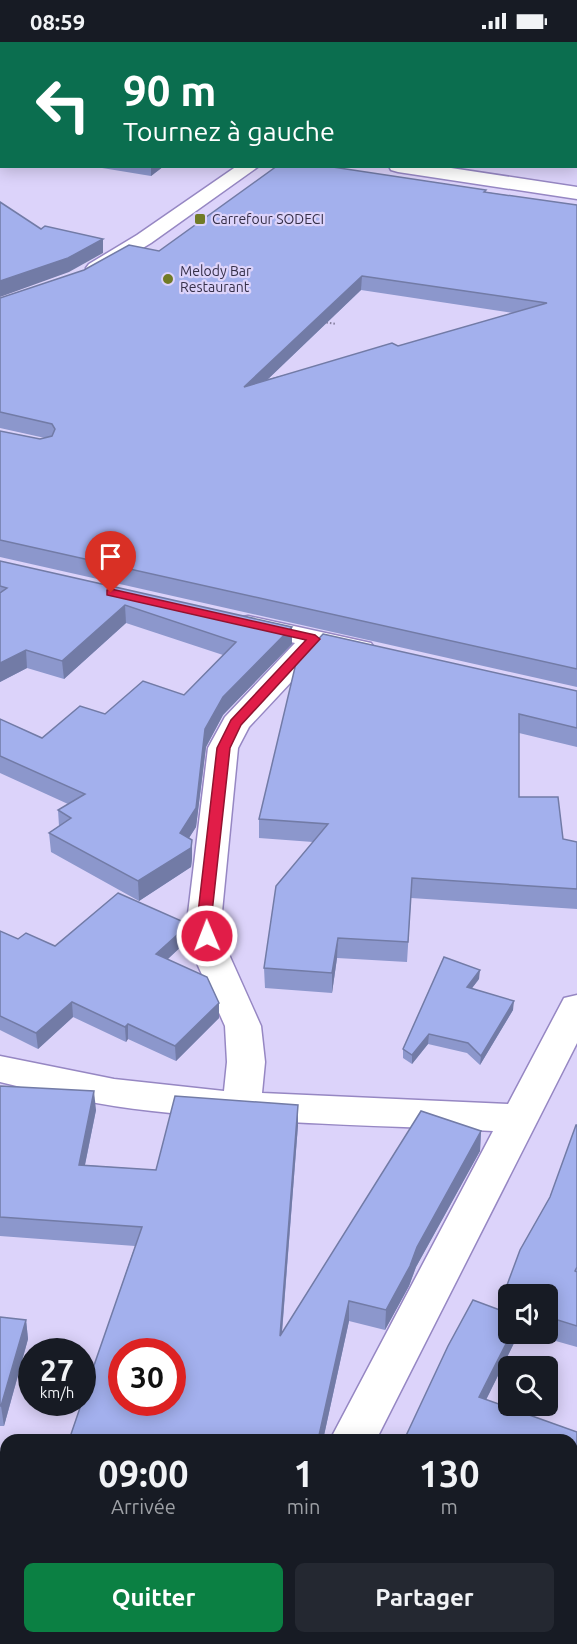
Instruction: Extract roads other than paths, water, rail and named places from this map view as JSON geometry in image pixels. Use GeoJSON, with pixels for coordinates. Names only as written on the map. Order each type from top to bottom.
{"type":"FeatureCollection","features":[{"type":"Feature","properties":{"kind":"street"},"geometry":{"type":"LineString","coordinates":[[78,278],[135,245],[243,168]]}},
{"type":"Feature","properties":{"kind":"street"},"geometry":{"type":"LineString","coordinates":[[411,168],[577,193]]}},
{"type":"Feature","properties":{"kind":"street"},"geometry":{"type":"LineString","coordinates":[[501,168],[577,180]]}},
{"type":"Feature","properties":{"kind":"street"},"geometry":{"type":"LineString","coordinates":[[224,618],[383,654]]}},
{"type":"Feature","properties":{"kind":"street"},"geometry":{"type":"LineString","coordinates":[[242,1104],[246,1062],[243,1026],[209,950],[204,922],[223,748],[236,723],[315,639]]}},
{"type":"Feature","properties":{"kind":"street"},"geometry":{"type":"LineString","coordinates":[[356,1434],[577,1007]]}},
{"type":"Feature","properties":{"kind":"street"},"geometry":{"type":"LineString","coordinates":[[0,1069],[59,1083],[152,1098],[520,1118]]}},
{"type":"Feature","properties":{"kind":"place","name":"Carrefour SODECI"},"geometry":{"type":"Point","coordinates":[200,219]}},
{"type":"Feature","properties":{"kind":"place","name":"Melody Bar Restaurant"},"geometry":{"type":"Point","coordinates":[168,279]}}]}
